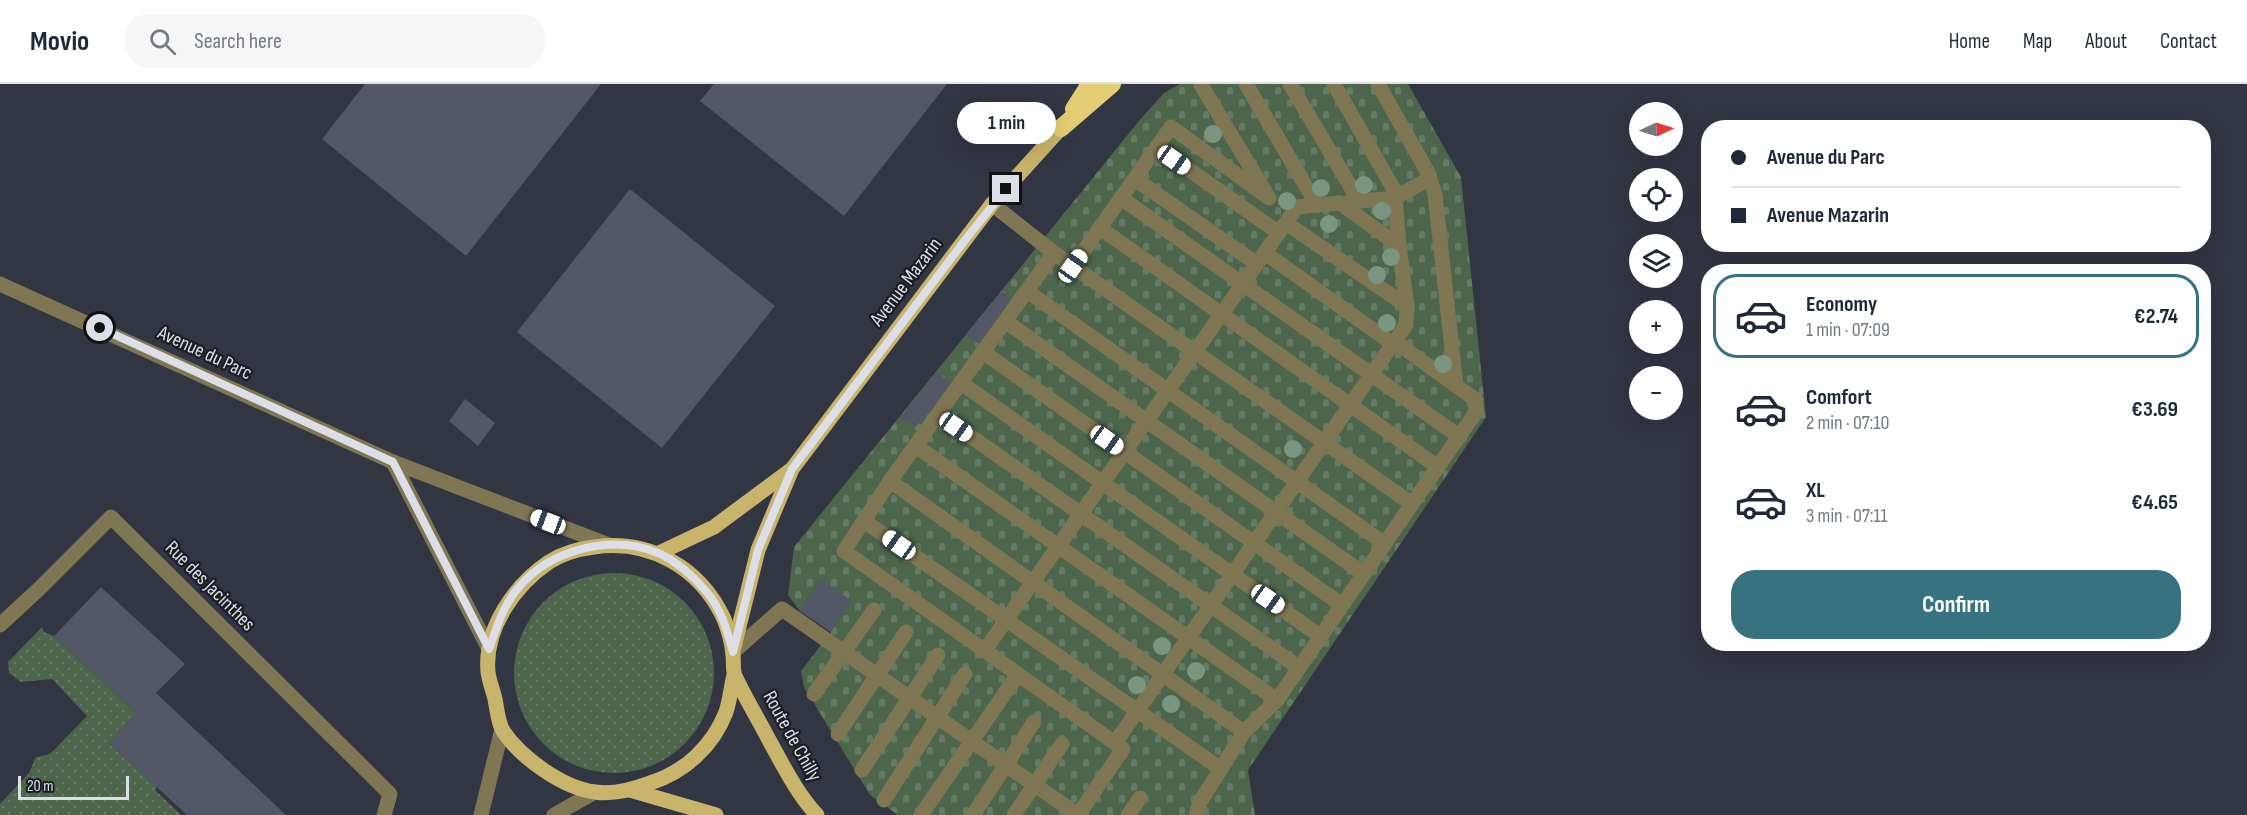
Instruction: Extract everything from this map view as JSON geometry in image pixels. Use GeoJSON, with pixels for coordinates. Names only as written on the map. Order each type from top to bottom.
{"type":"FeatureCollection","features":[{"type":"Feature","properties":{"kind":"highway"},"geometry":{"type":"LineString","coordinates":[[1061,128],[1090,84]]}},
{"type":"Feature","properties":{"kind":"highway"},"geometry":{"type":"LineString","coordinates":[[1061,128],[1112,84]]}},
{"type":"Feature","properties":{"kind":"main road","name":"Avenue Mazarin"},"geometry":{"type":"LineString","coordinates":[[733,652],[758,550],[792,469],[992,204],[1061,128]]}},
{"type":"Feature","properties":{"kind":"main road","name":"Avenue Mazarin"},"geometry":{"type":"LineString","coordinates":[[659,553],[714,527],[792,469]]}},
{"type":"Feature","properties":{"kind":"main road"},"geometry":{"type":"LineString","coordinates":[[609,545],[634,546],[659,553],[676,564],[706,590],[724,619],[733,652],[734,675],[726,711],[711,741],[692,761],[668,777],[630,790],[595,792],[560,780],[531,761],[502,729],[488,671],[489,649],[503,610],[519,586],[549,562],[578,549],[609,545]]}},
{"type":"Feature","properties":{"kind":"main road","name":"Route de Chilly"},"geometry":{"type":"LineString","coordinates":[[734,675],[807,805],[817,815]]}},
{"type":"Feature","properties":{"kind":"main road"},"geometry":{"type":"LineString","coordinates":[[630,790],[716,815]]}},
{"type":"Feature","properties":{"kind":"street"},"geometry":{"type":"LineString","coordinates":[[1246,84],[1317,205]]}},
{"type":"Feature","properties":{"kind":"street"},"geometry":{"type":"LineString","coordinates":[[1290,84],[1359,201]]}},
{"type":"Feature","properties":{"kind":"street"},"geometry":{"type":"LineString","coordinates":[[1115,743],[1406,325],[1407,306],[1399,246],[1397,198],[1334,84]]}},
{"type":"Feature","properties":{"kind":"street"},"geometry":{"type":"LineString","coordinates":[[1378,84],[1428,171],[1435,194],[1456,386]]}},
{"type":"Feature","properties":{"kind":"street"},"geometry":{"type":"LineString","coordinates":[[1201,85],[1285,224]]}},
{"type":"Feature","properties":{"kind":"street"},"geometry":{"type":"LineString","coordinates":[[1073,266],[1171,127],[1269,198]]}},
{"type":"Feature","properties":{"kind":"street"},"geometry":{"type":"LineString","coordinates":[[1156,147],[1285,224],[1407,306]]}},
{"type":"Feature","properties":{"kind":"street"},"geometry":{"type":"LineString","coordinates":[[985,650],[1297,207],[1397,198],[1430,178]]}},
{"type":"Feature","properties":{"kind":"street"},"geometry":{"type":"LineString","coordinates":[[1135,179],[1393,342],[1476,400],[1476,412],[1460,437],[1277,700],[1244,732],[1200,802],[1196,815]]}},
{"type":"Feature","properties":{"kind":"street"},"geometry":{"type":"LineString","coordinates":[[1121,198],[1460,437]]}},
{"type":"Feature","properties":{"kind":"street"},"geometry":{"type":"LineString","coordinates":[[1340,203],[1399,246]]}},
{"type":"Feature","properties":{"kind":"street"},"geometry":{"type":"LineString","coordinates":[[992,204],[1054,253],[1412,504]]}},
{"type":"Feature","properties":{"kind":"street"},"geometry":{"type":"LineString","coordinates":[[1100,228],[1438,467]]}},
{"type":"Feature","properties":{"kind":"street"},"geometry":{"type":"LineString","coordinates":[[733,652],[782,609],[1078,815],[1123,749],[844,551],[915,446],[1054,253]]}},
{"type":"Feature","properties":{"kind":"street","name":"Avenue du Parc"},"geometry":{"type":"LineString","coordinates":[[0,284],[393,462],[609,545]]}},
{"type":"Feature","properties":{"kind":"street"},"geometry":{"type":"LineString","coordinates":[[1027,291],[1385,544]]}},
{"type":"Feature","properties":{"kind":"street"},"geometry":{"type":"LineString","coordinates":[[1005,321],[1364,574]]}},
{"type":"Feature","properties":{"kind":"street"},"geometry":{"type":"LineString","coordinates":[[983,352],[1342,605]]}},
{"type":"Feature","properties":{"kind":"street"},"geometry":{"type":"LineString","coordinates":[[961,382],[1320,636]]}},
{"type":"Feature","properties":{"kind":"street"},"geometry":{"type":"LineString","coordinates":[[939,414],[1299,667]]}},
{"type":"Feature","properties":{"kind":"street"},"geometry":{"type":"LineString","coordinates":[[915,446],[1277,700]]}},
{"type":"Feature","properties":{"kind":"street"},"geometry":{"type":"LineString","coordinates":[[393,462],[489,649]]}},
{"type":"Feature","properties":{"kind":"street"},"geometry":{"type":"LineString","coordinates":[[890,482],[1244,732]]}},
{"type":"Feature","properties":{"kind":"street","name":"Rue des Jacinthes"},"geometry":{"type":"LineString","coordinates":[[0,625],[111,517],[390,795],[384,815]]}},
{"type":"Feature","properties":{"kind":"street"},"geometry":{"type":"LineString","coordinates":[[864,520],[1221,769]]}},
{"type":"Feature","properties":{"kind":"street"},"geometry":{"type":"LineString","coordinates":[[814,694],[874,610]]}},
{"type":"Feature","properties":{"kind":"street"},"geometry":{"type":"LineString","coordinates":[[838,734],[906,632]]}},
{"type":"Feature","properties":{"kind":"street"},"geometry":{"type":"LineString","coordinates":[[862,770],[938,655]]}},
{"type":"Feature","properties":{"kind":"street"},"geometry":{"type":"LineString","coordinates":[[884,800],[965,674]]}},
{"type":"Feature","properties":{"kind":"street"},"geometry":{"type":"LineString","coordinates":[[921,815],[1018,674]]}},
{"type":"Feature","properties":{"kind":"street"},"geometry":{"type":"LineString","coordinates":[[973,815],[1034,722]]}},
{"type":"Feature","properties":{"kind":"street"},"geometry":{"type":"LineString","coordinates":[[481,815],[502,729]]}},
{"type":"Feature","properties":{"kind":"street"},"geometry":{"type":"LineString","coordinates":[[1014,815],[1062,744]]}},
{"type":"Feature","properties":{"kind":"street"},"geometry":{"type":"LineString","coordinates":[[554,815],[595,792]]}},
{"type":"Feature","properties":{"kind":"street"},"geometry":{"type":"LineString","coordinates":[[1128,815],[1140,798]]}},
{"type":"Feature","properties":{"kind":"green space"},"geometry":{"type":"Polygon","coordinates":[[[1180,84],[1408,84],[1461,177],[1486,417],[1248,770],[1255,815],[898,815],[870,795],[804,687],[801,671],[831,632],[799,610],[788,595],[794,547],[1138,122],[1164,93],[1180,84]]]}},
{"type":"Feature","properties":{"kind":"green space"},"geometry":{"type":"Polygon","coordinates":[[[604,573],[624,573],[652,580],[685,602],[707,635],[714,663],[714,683],[707,711],[685,744],[652,766],[624,773],[604,773],[576,766],[558,756],[537,737],[518,702],[514,683],[514,663],[521,635],[531,617],[550,596],[585,577],[604,573]]]}},
{"type":"Feature","properties":{"kind":"green space"},"geometry":{"type":"Polygon","coordinates":[[[42,627],[44,632],[54,636],[137,714],[109,743],[157,787],[155,790],[181,815],[0,815],[0,804],[29,773],[36,757],[52,752],[87,716],[52,679],[21,682],[9,673],[8,662],[42,627]]]}},
{"type":"Feature","properties":{"kind":"building"},"geometry":{"type":"Polygon","coordinates":[[[365,84],[601,84],[466,256],[322,139],[365,84]]]}},
{"type":"Feature","properties":{"kind":"building"},"geometry":{"type":"Polygon","coordinates":[[[714,84],[947,84],[844,216],[700,101],[714,84]]]}},
{"type":"Feature","properties":{"kind":"building"},"geometry":{"type":"Polygon","coordinates":[[[630,189],[775,306],[662,448],[517,332],[630,189]]]}},
{"type":"Feature","properties":{"kind":"building"},"geometry":{"type":"Polygon","coordinates":[[[1002,291],[1012,301],[979,344],[965,336],[1002,291]]]}},
{"type":"Feature","properties":{"kind":"building"},"geometry":{"type":"Polygon","coordinates":[[[937,372],[951,383],[938,398],[945,402],[934,415],[929,413],[916,426],[900,418],[937,372]]]}},
{"type":"Feature","properties":{"kind":"building"},"geometry":{"type":"Polygon","coordinates":[[[465,399],[495,423],[478,446],[449,421],[465,399]]]}},
{"type":"Feature","properties":{"kind":"building"},"geometry":{"type":"Polygon","coordinates":[[[821,580],[852,601],[831,632],[799,610],[821,580]]]}},
{"type":"Feature","properties":{"kind":"building"},"geometry":{"type":"Polygon","coordinates":[[[101,587],[185,664],[156,693],[286,815],[187,815],[109,743],[137,714],[54,636],[101,587]]]}},
{"type":"Feature","properties":{"kind":"route"},"geometry":{"type":"LineString","coordinates":[[100,328],[393,462],[489,649],[503,610],[519,586],[549,562],[561,556],[578,549],[609,545],[634,546],[659,553],[676,564],[706,590],[724,619],[733,652],[758,550],[792,469],[992,204],[1006,189]]}}]}
